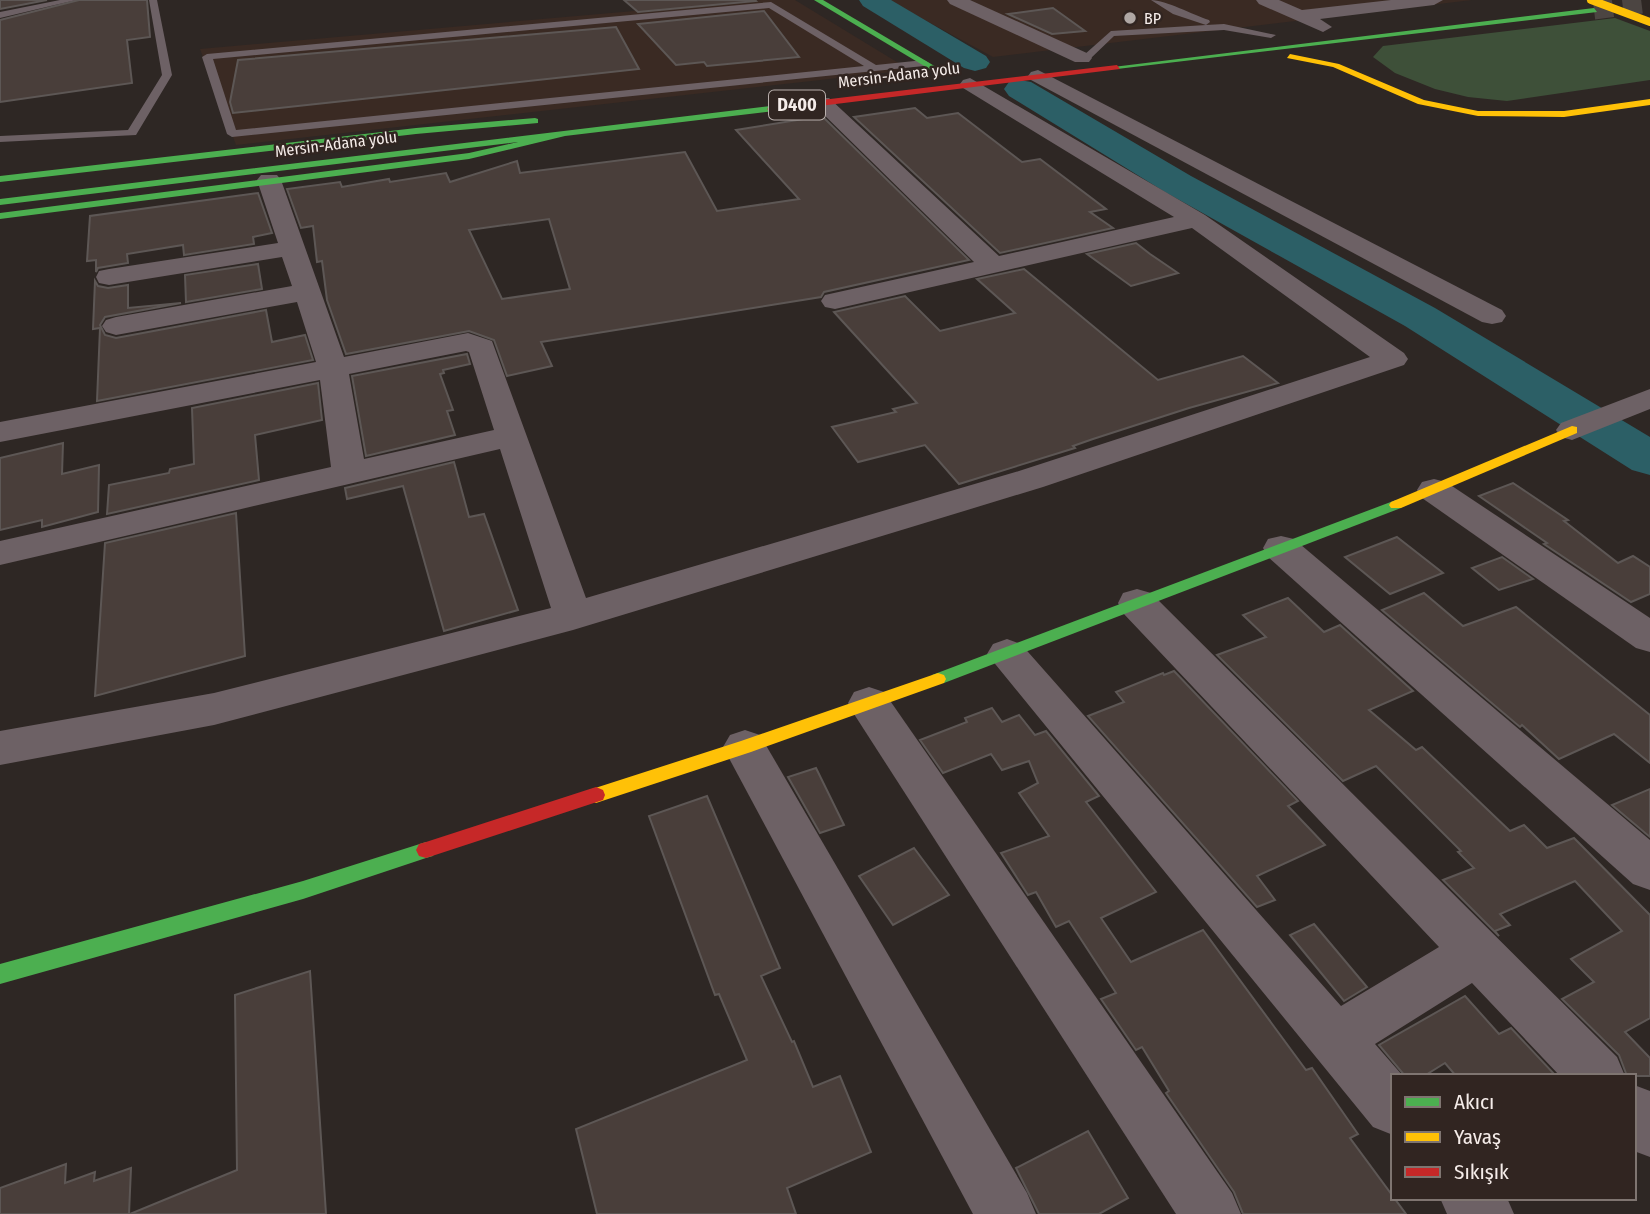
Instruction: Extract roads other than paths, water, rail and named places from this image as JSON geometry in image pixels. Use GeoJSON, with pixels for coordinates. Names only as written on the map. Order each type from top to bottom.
{"type":"FeatureCollection","features":[{"type":"Feature","properties":{"kind":"main road"},"geometry":{"type":"LineString","coordinates":[[818,0],[924,63],[957,79]]}},
{"type":"Feature","properties":{"kind":"main road","name":"Mersin-Adana yolu"},"geometry":{"type":"LineString","coordinates":[[0,185],[822,102],[1085,58],[1556,0]]}},
{"type":"Feature","properties":{"kind":"main road"},"geometry":{"type":"LineString","coordinates":[[1637,0],[1650,5]]}},
{"type":"Feature","properties":{"kind":"main road"},"geometry":{"type":"LineString","coordinates":[[1650,22],[1593,5],[1395,36],[1375,42],[1365,56],[1414,88],[1478,105],[1516,108],[1557,105],[1650,88]]}},
{"type":"Feature","properties":{"kind":"main road","name":"Mersin-Adana yolu"},"geometry":{"type":"LineString","coordinates":[[0,202],[575,125],[957,79],[1048,75],[1593,5]]}},
{"type":"Feature","properties":{"kind":"main road"},"geometry":{"type":"LineString","coordinates":[[1048,75],[1195,59],[1249,55],[1286,56],[1340,66],[1419,101],[1490,117],[1535,119],[1573,116],[1650,102]]}},
{"type":"Feature","properties":{"kind":"main road"},"geometry":{"type":"LineString","coordinates":[[0,177],[416,131],[575,125]]}},
{"type":"Feature","properties":{"kind":"main road"},"geometry":{"type":"LineString","coordinates":[[0,216],[469,156],[575,125]]}},
{"type":"Feature","properties":{"kind":"main road"},"geometry":{"type":"LineString","coordinates":[[0,974],[303,890],[745,747],[1007,654],[1434,489],[1572,430]]}},
{"type":"Feature","properties":{"kind":"street"},"geometry":{"type":"LineString","coordinates":[[956,0],[1085,58]]}},
{"type":"Feature","properties":{"kind":"street"},"geometry":{"type":"LineString","coordinates":[[1265,0],[1325,28]]}},
{"type":"Feature","properties":{"kind":"street"},"geometry":{"type":"LineString","coordinates":[[1300,16],[1434,0]]}},
{"type":"Feature","properties":{"kind":"street"},"geometry":{"type":"LineString","coordinates":[[1048,75],[1492,316]]}},
{"type":"Feature","properties":{"kind":"street"},"geometry":{"type":"LineString","coordinates":[[0,748],[214,709],[573,616],[1031,479],[1393,359],[1195,220],[957,79]]}},
{"type":"Feature","properties":{"kind":"street"},"geometry":{"type":"LineString","coordinates":[[822,102],[995,266]]}},
{"type":"Feature","properties":{"kind":"street"},"geometry":{"type":"LineString","coordinates":[[270,180],[333,367],[349,473]]}},
{"type":"Feature","properties":{"kind":"street"},"geometry":{"type":"LineString","coordinates":[[835,301],[1195,220]]}},
{"type":"Feature","properties":{"kind":"street"},"geometry":{"type":"LineString","coordinates":[[109,277],[293,248]]}},
{"type":"Feature","properties":{"kind":"street"},"geometry":{"type":"LineString","coordinates":[[116,326],[307,292]]}},
{"type":"Feature","properties":{"kind":"street"},"geometry":{"type":"LineString","coordinates":[[0,432],[468,342],[482,347],[573,616]]}},
{"type":"Feature","properties":{"kind":"street"},"geometry":{"type":"LineString","coordinates":[[1572,430],[1649,397]]}},
{"type":"Feature","properties":{"kind":"street"},"geometry":{"type":"LineString","coordinates":[[0,553],[512,436]]}},
{"type":"Feature","properties":{"kind":"street"},"geometry":{"type":"LineString","coordinates":[[1434,489],[1650,638]]}},
{"type":"Feature","properties":{"kind":"street"},"geometry":{"type":"LineString","coordinates":[[1281,548],[1650,869]]}},
{"type":"Feature","properties":{"kind":"street"},"geometry":{"type":"LineString","coordinates":[[1137,603],[1596,1074]]}},
{"type":"Feature","properties":{"kind":"street"},"geometry":{"type":"LineString","coordinates":[[1007,654],[1391,1105]]}},
{"type":"Feature","properties":{"kind":"street"},"geometry":{"type":"LineString","coordinates":[[869,703],[1211,1214]]}},
{"type":"Feature","properties":{"kind":"street"},"geometry":{"type":"LineString","coordinates":[[745,747],[1006,1214]]}},
{"type":"Feature","properties":{"kind":"street"},"geometry":{"type":"LineString","coordinates":[[1335,1039],[1477,952]]}},
{"type":"Feature","properties":{"kind":"street"},"geometry":{"type":"LineString","coordinates":[[1636,1115],[1650,1129]]}},
{"type":"Feature","properties":{"kind":"street"},"geometry":{"type":"LineString","coordinates":[[1472,1200],[1484,1214]]}},
{"type":"Feature","properties":{"kind":"lane"},"geometry":{"type":"LineString","coordinates":[[0,15],[72,0]]}},
{"type":"Feature","properties":{"kind":"lane"},"geometry":{"type":"LineString","coordinates":[[0,139],[132,133],[167,75],[153,0]]}},
{"type":"Feature","properties":{"kind":"lane"},"geometry":{"type":"LineString","coordinates":[[1155,0],[1176,12],[1224,27],[1271,35]]}},
{"type":"Feature","properties":{"kind":"lane"},"geometry":{"type":"LineString","coordinates":[[874,68],[771,5],[206,57],[232,134],[924,63]]}},
{"type":"Feature","properties":{"kind":"lane"},"geometry":{"type":"LineString","coordinates":[[1085,58],[1111,34],[1224,27]]}},
{"type":"Feature","properties":{"kind":"waterway"},"geometry":{"type":"LineString","coordinates":[[872,0],[975,62]]}},
{"type":"Feature","properties":{"kind":"waterway"},"geometry":{"type":"LineString","coordinates":[[1020,89],[1178,184],[1420,317],[1650,459]]}},
{"type":"Feature","properties":{"kind":"tunnel"},"geometry":{"type":"LineString","coordinates":[[1594,10],[1650,3]]}},
{"type":"Feature","properties":{"kind":"place","name":"BP"},"geometry":{"type":"Point","coordinates":[1130,18]}}]}
